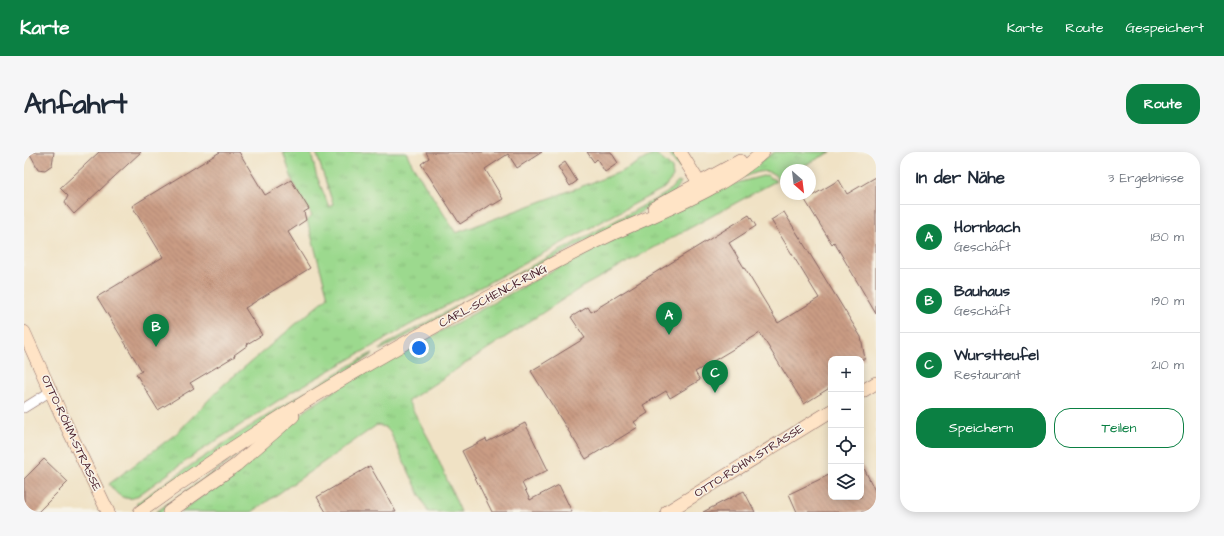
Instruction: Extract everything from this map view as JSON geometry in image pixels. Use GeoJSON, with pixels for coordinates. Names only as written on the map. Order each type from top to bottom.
{"type":"FeatureCollection","features":[{"type":"Feature","properties":{"kind":"main road"},"geometry":{"type":"LineString","coordinates":[[680,152],[701,187]]}},
{"type":"Feature","properties":{"kind":"main road","name":"CARL-SCHENCK-RING"},"geometry":{"type":"LineString","coordinates":[[140,512],[208,463],[330,386],[530,276],[701,187],[759,152]]}},
{"type":"Feature","properties":{"kind":"main road","name":"CARL-SCHENCK-RING"},"geometry":{"type":"LineString","coordinates":[[701,187],[742,169],[763,152]]}},
{"type":"Feature","properties":{"kind":"main road","name":"OTTO-RÖHM-STRASSE"},"geometry":{"type":"LineString","coordinates":[[24,332],[108,512]]}},
{"type":"Feature","properties":{"kind":"main road"},"geometry":{"type":"LineString","coordinates":[[864,390],[876,383]]}},
{"type":"Feature","properties":{"kind":"main road","name":"CARL-SCHENCK-RING"},"geometry":{"type":"LineString","coordinates":[[168,512],[247,457],[330,386]]}},
{"type":"Feature","properties":{"kind":"main road","name":"OTTO-RÖHM-STRASSE"},"geometry":{"type":"LineString","coordinates":[[668,512],[828,413]]}},
{"type":"Feature","properties":{"kind":"street"},"geometry":{"type":"LineString","coordinates":[[24,408],[51,392]]}},
{"type":"Feature","properties":{"kind":"green space"},"geometry":{"type":"Polygon","coordinates":[[[283,152],[311,152],[316,174],[329,207],[333,204],[316,152],[406,152],[413,166],[456,233],[623,171],[655,153],[672,168],[673,177],[664,188],[408,326],[290,393],[197,453],[136,497],[124,498],[117,494],[109,484],[177,433],[222,386],[328,297],[307,220],[312,216],[294,185],[283,152]]]}},
{"type":"Feature","properties":{"kind":"green space"},"geometry":{"type":"Polygon","coordinates":[[[667,152],[671,152],[680,165],[680,169],[667,152]]]}},
{"type":"Feature","properties":{"kind":"green space"},"geometry":{"type":"Polygon","coordinates":[[[775,152],[831,152],[807,164],[780,164],[780,178],[778,179],[770,172],[764,171],[736,180],[733,178],[775,152]]]}},
{"type":"Feature","properties":{"kind":"green space"},"geometry":{"type":"Polygon","coordinates":[[[767,175],[776,181],[582,287],[408,401],[431,443],[461,512],[428,512],[390,432],[385,427],[377,425],[252,512],[180,512],[254,459],[306,410],[346,383],[581,255],[729,185],[767,175]]]}},
{"type":"Feature","properties":{"kind":"green space"},"geometry":{"type":"Polygon","coordinates":[[[678,181],[681,182],[674,193],[669,197],[380,350],[383,346],[667,193],[678,181]]]}},
{"type":"Feature","properties":{"kind":"green space"},"geometry":{"type":"Polygon","coordinates":[[[370,354],[373,354],[137,507],[137,503],[223,444],[310,389],[370,354]]]}},
{"type":"Feature","properties":{"kind":"green space"},"geometry":{"type":"Polygon","coordinates":[[[245,450],[162,512],[156,512],[245,450]]]}},
{"type":"Feature","properties":{"kind":"building"},"geometry":{"type":"Polygon","coordinates":[[[29,152],[54,152],[52,165],[45,170],[38,169],[29,152]]]}},
{"type":"Feature","properties":{"kind":"building"},"geometry":{"type":"Polygon","coordinates":[[[99,152],[141,152],[74,214],[65,202],[68,196],[60,188],[99,152]]]}},
{"type":"Feature","properties":{"kind":"building"},"geometry":{"type":"Polygon","coordinates":[[[220,152],[239,152],[265,195],[291,180],[309,209],[304,212],[306,220],[288,232],[310,268],[245,308],[262,335],[247,344],[248,345],[234,355],[235,356],[190,383],[194,388],[158,410],[136,374],[142,371],[97,297],[163,257],[132,206],[220,152]]]}},
{"type":"Feature","properties":{"kind":"building"},"geometry":{"type":"Polygon","coordinates":[[[426,152],[542,152],[517,168],[508,154],[485,169],[503,199],[493,205],[491,204],[460,224],[421,164],[429,158],[426,152]]]}},
{"type":"Feature","properties":{"kind":"building"},"geometry":{"type":"Polygon","coordinates":[[[587,152],[611,152],[618,163],[605,172],[597,159],[594,162],[587,152]]]}},
{"type":"Feature","properties":{"kind":"building"},"geometry":{"type":"Polygon","coordinates":[[[565,162],[577,181],[570,186],[558,167],[565,162]]]}},
{"type":"Feature","properties":{"kind":"building"},"geometry":{"type":"Polygon","coordinates":[[[876,177],[876,314],[834,242],[832,244],[805,200],[816,200],[816,194],[839,180],[847,194],[876,177]]]}},
{"type":"Feature","properties":{"kind":"building"},"geometry":{"type":"Polygon","coordinates":[[[784,212],[861,337],[865,359],[864,356],[828,356],[828,389],[804,404],[760,333],[695,372],[700,380],[670,398],[666,391],[643,405],[648,413],[634,422],[638,427],[586,459],[531,371],[585,338],[571,317],[588,307],[591,312],[749,215],[756,226],[729,243],[778,323],[819,298],[771,220],[784,212]]]}},
{"type":"Feature","properties":{"kind":"building"},"geometry":{"type":"Polygon","coordinates":[[[525,423],[548,470],[522,483],[530,500],[559,485],[572,512],[492,512],[462,451],[486,439],[487,442],[525,423]]]}},
{"type":"Feature","properties":{"kind":"building"},"geometry":{"type":"Polygon","coordinates":[[[44,459],[68,482],[38,512],[24,512],[24,479],[44,459]]]}},
{"type":"Feature","properties":{"kind":"building"},"geometry":{"type":"Polygon","coordinates":[[[370,466],[396,512],[326,512],[317,497],[370,466]]]}},
{"type":"Feature","properties":{"kind":"building"},"geometry":{"type":"Polygon","coordinates":[[[864,468],[876,493],[876,512],[797,512],[789,494],[828,475],[828,500],[864,500],[864,468]]]}},
{"type":"Feature","properties":{"kind":"building"},"geometry":{"type":"Polygon","coordinates":[[[744,491],[755,512],[703,512],[744,491]]]}},
{"type":"Feature","properties":{"kind":"place","name":"Hornbach"},"geometry":{"type":"Point","coordinates":[669,335]}},
{"type":"Feature","properties":{"kind":"place","name":"Bauhaus"},"geometry":{"type":"Point","coordinates":[156,347]}},
{"type":"Feature","properties":{"kind":"place","name":"Wurstteufel"},"geometry":{"type":"Point","coordinates":[715,393]}}]}
